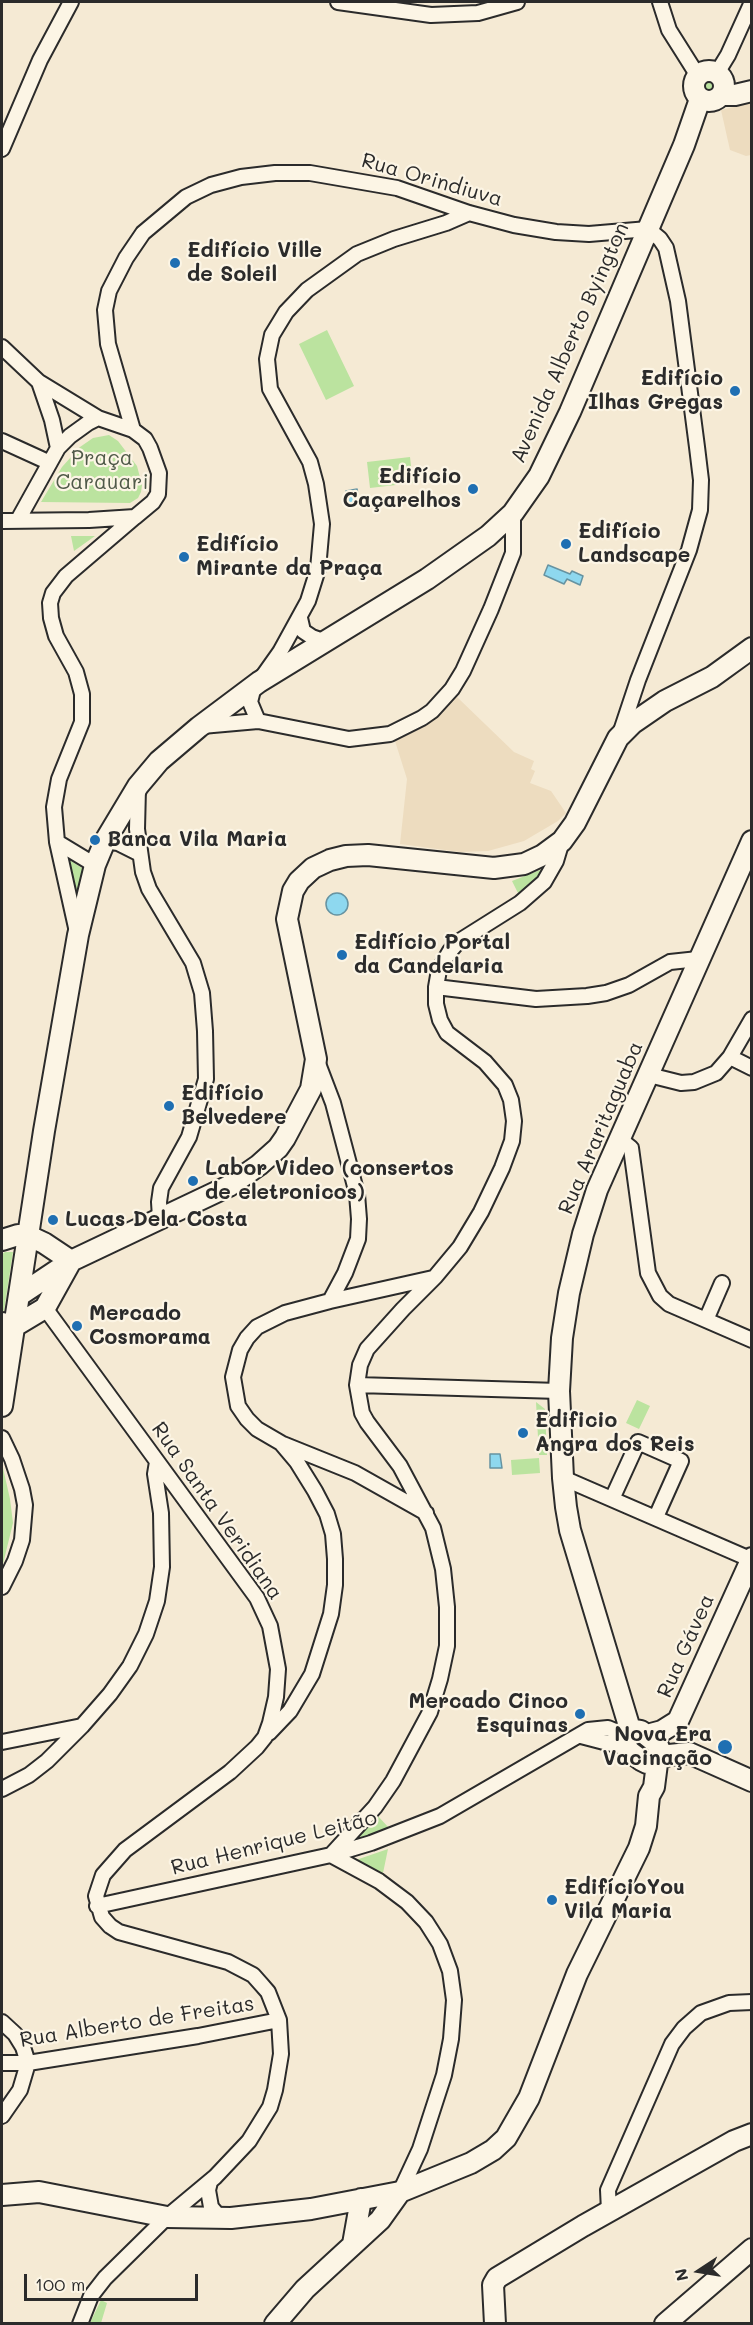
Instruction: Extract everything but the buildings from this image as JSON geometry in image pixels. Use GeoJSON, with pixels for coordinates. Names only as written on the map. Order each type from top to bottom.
{"type":"FeatureCollection","features":[{"type":"Feature","properties":{"kind":"street"},"geometry":{"type":"LineString","coordinates":[[2,149],[40,60],[71,2]]}},
{"type":"Feature","properties":{"kind":"street"},"geometry":{"type":"LineString","coordinates":[[338,2],[431,15],[478,13],[517,2]]}},
{"type":"Feature","properties":{"kind":"street"},"geometry":{"type":"LineString","coordinates":[[660,2],[669,30],[707,74],[724,80],[722,95],[710,102],[696,95],[694,85],[707,74],[728,55],[752,2]]}},
{"type":"Feature","properties":{"kind":"street"},"geometry":{"type":"LineString","coordinates":[[722,95],[752,91]]}},
{"type":"Feature","properties":{"kind":"street","name":"Avenida Alberto Byington"},"geometry":{"type":"LineString","coordinates":[[2,1406],[7,1335],[20,1295],[44,1131],[78,935],[95,865],[105,841],[138,786],[159,761],[200,727],[256,684],[427,579],[488,536],[513,513],[553,450],[684,145],[700,99]]}},
{"type":"Feature","properties":{"kind":"street","name":"Rua Orindiuva"},"geometry":{"type":"LineString","coordinates":[[133,430],[108,344],[105,310],[109,291],[126,258],[143,233],[186,196],[211,184],[241,177],[275,173],[310,173],[396,188],[469,213],[514,225],[556,232],[589,234],[648,229]]}},
{"type":"Feature","properties":{"kind":"street"},"geometry":{"type":"LineString","coordinates":[[258,721],[250,702],[256,684],[300,618],[318,569],[322,524],[310,462],[270,389],[267,360],[272,335],[286,312],[307,290],[357,254],[469,213]]}},
{"type":"Feature","properties":{"kind":"street"},"geometry":{"type":"LineString","coordinates":[[275,2324],[305,2289],[380,2220],[400,2192],[420,2149],[444,2074],[451,2039],[454,2000],[450,1971],[440,1944],[426,1922],[407,1902],[379,1881],[331,1855],[375,1807],[393,1781],[430,1712],[447,1646],[447,1607],[443,1569],[433,1528],[400,1466],[362,1413],[357,1385],[360,1365],[367,1348],[435,1277],[460,1247],[481,1212],[512,1141],[514,1121],[511,1100],[505,1085],[485,1062],[457,1042],[444,1026],[436,1004],[436,987],[443,962],[458,942],[520,903],[544,882],[556,861],[562,841],[584,806],[618,738],[689,550],[700,510],[699,458],[678,301],[666,248],[660,239],[648,229]]}},
{"type":"Feature","properties":{"kind":"street"},"geometry":{"type":"LineString","coordinates":[[2,347],[39,382],[98,418],[133,430],[145,439],[159,473],[156,498],[108,542],[66,576],[53,593],[50,603],[56,636],[76,672],[82,694],[82,723],[59,779],[54,807],[57,842],[78,935]]}},
{"type":"Feature","properties":{"kind":"street"},"geometry":{"type":"LineString","coordinates":[[39,382],[52,420],[58,448]]}},
{"type":"Feature","properties":{"kind":"street"},"geometry":{"type":"LineString","coordinates":[[18,520],[48,462],[58,448],[78,429],[98,418]]}},
{"type":"Feature","properties":{"kind":"street"},"geometry":{"type":"LineString","coordinates":[[2,441],[48,462]]}},
{"type":"Feature","properties":{"kind":"street"},"geometry":{"type":"LineString","coordinates":[[200,727],[258,721],[332,736],[365,738],[390,734],[403,729],[432,711],[452,689],[464,671],[511,561],[514,544],[513,513]]}},
{"type":"Feature","properties":{"kind":"street"},"geometry":{"type":"LineString","coordinates":[[2,521],[135,517]]}},
{"type":"Feature","properties":{"kind":"street"},"geometry":{"type":"LineString","coordinates":[[103,519],[109,530],[108,542]]}},
{"type":"Feature","properties":{"kind":"street"},"geometry":{"type":"LineString","coordinates":[[300,618],[303,631],[312,638],[326,642]]}},
{"type":"Feature","properties":{"kind":"street"},"geometry":{"type":"LineString","coordinates":[[618,738],[646,712],[712,677],[752,648]]}},
{"type":"Feature","properties":{"kind":"street"},"geometry":{"type":"LineString","coordinates":[[138,786],[137,829],[140,854],[150,889],[193,963],[202,993],[205,1031],[206,1080],[189,1137],[161,1188],[160,1218]]}},
{"type":"Feature","properties":{"kind":"street"},"geometry":{"type":"LineString","coordinates":[[105,841],[118,843],[140,854]]}},
{"type":"Feature","properties":{"kind":"street"},"geometry":{"type":"LineString","coordinates":[[330,1301],[339,1286],[357,1239],[359,1219],[357,1194],[343,1138],[316,1059],[291,943],[287,919],[293,891],[299,881],[313,868],[346,856],[368,855],[470,867],[504,868],[524,864],[543,855],[562,841]]}},
{"type":"Feature","properties":{"kind":"street","name":"Rua Araritaguaba"},"geometry":{"type":"LineString","coordinates":[[637,1744],[621,1707],[570,1530],[563,1478],[560,1391],[562,1338],[569,1293],[583,1234],[597,1190],[752,841]]}},
{"type":"Feature","properties":{"kind":"street"},"geometry":{"type":"LineString","coordinates":[[57,842],[95,865]]}},
{"type":"Feature","properties":{"kind":"street"},"geometry":{"type":"LineString","coordinates":[[436,987],[536,999],[587,996],[606,993],[629,985],[670,962],[698,959]]}},
{"type":"Feature","properties":{"kind":"street"},"geometry":{"type":"LineString","coordinates":[[649,1075],[681,1083],[694,1082],[716,1073],[730,1057],[752,1018]]}},
{"type":"Feature","properties":{"kind":"street"},"geometry":{"type":"LineString","coordinates":[[730,1057],[752,1068]]}},
{"type":"Feature","properties":{"kind":"street"},"geometry":{"type":"LineString","coordinates":[[20,1295],[71,1261],[229,1186],[259,1165],[278,1148],[293,1125],[311,1089],[316,1059]]}},
{"type":"Feature","properties":{"kind":"street"},"geometry":{"type":"LineString","coordinates":[[621,1140],[628,1144],[633,1154],[648,1273],[653,1286],[669,1304],[752,1340]]}},
{"type":"Feature","properties":{"kind":"street"},"geometry":{"type":"LineString","coordinates":[[2,1240],[18,1235],[29,1236],[71,1261]]}},
{"type":"Feature","properties":{"kind":"street"},"geometry":{"type":"LineString","coordinates":[[7,1335],[45,1308],[71,1261]]}},
{"type":"Feature","properties":{"kind":"street"},"geometry":{"type":"LineString","coordinates":[[426,1513],[355,1473],[281,1443],[257,1429],[238,1406],[233,1377],[240,1350],[257,1327],[269,1319],[330,1301],[435,1277]]}},
{"type":"Feature","properties":{"kind":"street"},"geometry":{"type":"LineString","coordinates":[[706,1320],[722,1283]]}},
{"type":"Feature","properties":{"kind":"street","name":"Rua Santa Veridiana"},"geometry":{"type":"LineString","coordinates":[[45,1308],[248,1586],[267,1616],[278,1669],[276,1697],[265,1737],[230,1772],[125,1850],[103,1875],[96,1896],[97,1906]]}},
{"type":"Feature","properties":{"kind":"street"},"geometry":{"type":"LineString","coordinates":[[357,1385],[560,1391]]}},
{"type":"Feature","properties":{"kind":"street"},"geometry":{"type":"LineString","coordinates":[[2,1438],[12,1459],[25,1505],[22,1540],[2,1587]]}},
{"type":"Feature","properties":{"kind":"street"},"geometry":{"type":"LineString","coordinates":[[612,1499],[638,1442],[681,1461],[656,1517]]}},
{"type":"Feature","properties":{"kind":"street"},"geometry":{"type":"LineString","coordinates":[[265,1737],[290,1711],[312,1674],[331,1614],[335,1585],[333,1534],[327,1514],[297,1462],[281,1443]]}},
{"type":"Feature","properties":{"kind":"street"},"geometry":{"type":"LineString","coordinates":[[2,1789],[29,1776],[82,1726],[110,1694],[130,1666],[146,1634],[156,1601],[162,1568],[163,1538],[155,1474],[157,1462]]}},
{"type":"Feature","properties":{"kind":"street"},"geometry":{"type":"LineString","coordinates":[[563,1478],[751,1559]]}},
{"type":"Feature","properties":{"kind":"street","name":"Rua Gávea"},"geometry":{"type":"LineString","coordinates":[[637,1744],[678,1721],[751,1559]]}},
{"type":"Feature","properties":{"kind":"street"},"geometry":{"type":"LineString","coordinates":[[678,1721],[679,1741],[689,1753]]}},
{"type":"Feature","properties":{"kind":"street"},"geometry":{"type":"LineString","coordinates":[[2,1742],[82,1726]]}},
{"type":"Feature","properties":{"kind":"street","name":"Rua Henrique Leitão"},"geometry":{"type":"LineString","coordinates":[[97,1906],[331,1855],[409,1830],[440,1816],[588,1730],[608,1728],[637,1744]]}},
{"type":"Feature","properties":{"kind":"street"},"geometry":{"type":"LineString","coordinates":[[637,1744],[675,1753],[689,1753],[752,1781]]}},
{"type":"Feature","properties":{"kind":"street"},"geometry":{"type":"LineString","coordinates":[[2,2195],[39,2192],[167,2217],[221,2219],[311,2210],[400,2192],[471,2163],[493,2150],[506,2138],[519,2119],[577,1974],[639,1848],[646,1827],[649,1796],[654,1787],[637,1744]]}},
{"type":"Feature","properties":{"kind":"street"},"geometry":{"type":"LineString","coordinates":[[80,2324],[91,2296],[105,2278],[167,2217],[210,2182],[249,2141],[270,2107],[281,2054],[279,2020],[268,1992],[253,1975],[212,1956],[119,1932],[102,1917],[97,1906]]}},
{"type":"Feature","properties":{"kind":"street"},"geometry":{"type":"LineString","coordinates":[[609,2211],[608,2190],[672,2043],[700,2013],[729,2003],[752,2002]]}},
{"type":"Feature","properties":{"kind":"street","name":"Rua Alberto de Freitas"},"geometry":{"type":"LineString","coordinates":[[2,2063],[28,2063],[198,2036],[279,2020]]}},
{"type":"Feature","properties":{"kind":"street"},"geometry":{"type":"LineString","coordinates":[[2,2022],[15,2034],[23,2047],[28,2063],[20,2090],[2,2116]]}},
{"type":"Feature","properties":{"kind":"street"},"geometry":{"type":"LineString","coordinates":[[495,2324],[493,2285],[497,2278],[609,2211],[734,2141],[752,2134]]}},
{"type":"Feature","properties":{"kind":"street"},"geometry":{"type":"LineString","coordinates":[[420,2149],[429,2180]]}},
{"type":"Feature","properties":{"kind":"street"},"geometry":{"type":"LineString","coordinates":[[210,2182],[208,2190],[211,2207],[221,2219]]}},
{"type":"Feature","properties":{"kind":"street"},"geometry":{"type":"LineString","coordinates":[[353,2244],[362,2199]]}},
{"type":"Feature","properties":{"kind":"street"},"geometry":{"type":"LineString","coordinates":[[665,2324],[752,2248]]}},
{"type":"Feature","properties":{"kind":"shaded area"},"geometry":{"type":"Polygon","coordinates":[[[751,103],[751,155],[746,156],[730,150],[721,110],[751,103]]]}},
{"type":"Feature","properties":{"kind":"shaded area"},"geometry":{"type":"Polygon","coordinates":[[[457,697],[514,752],[534,761],[531,769],[535,771],[530,783],[551,791],[566,813],[558,821],[524,841],[488,851],[460,852],[400,844],[407,779],[395,741],[427,725],[457,697]]]}},
{"type":"Feature","properties":{"kind":"green space"},"geometry":{"type":"Polygon","coordinates":[[[710,78],[716,81],[719,87],[716,93],[710,96],[704,93],[701,87],[704,81],[710,78]]]}},
{"type":"Feature","properties":{"kind":"green space"},"geometry":{"type":"Polygon","coordinates":[[[327,330],[354,386],[326,400],[299,344],[327,330]]]}},
{"type":"Feature","properties":{"kind":"green space","name":"Praça Carauari"},"geometry":{"type":"Polygon","coordinates":[[[109,435],[118,441],[137,466],[142,485],[138,498],[130,503],[41,502],[62,467],[80,447],[93,438],[109,435]]]}},
{"type":"Feature","properties":{"kind":"green space"},"geometry":{"type":"Polygon","coordinates":[[[410,457],[413,483],[370,488],[367,462],[410,457]]]}},
{"type":"Feature","properties":{"kind":"green space"},"geometry":{"type":"Polygon","coordinates":[[[71,536],[95,536],[74,551],[71,536]]]}},
{"type":"Feature","properties":{"kind":"green space"},"geometry":{"type":"Polygon","coordinates":[[[68,859],[85,870],[77,895],[68,859]]]}},
{"type":"Feature","properties":{"kind":"green space"},"geometry":{"type":"Polygon","coordinates":[[[545,868],[541,880],[519,895],[512,881],[545,868]]]}},
{"type":"Feature","properties":{"kind":"green space"},"geometry":{"type":"Polygon","coordinates":[[[13,1252],[4,1311],[2,1310],[2,1254],[13,1252]]]}},
{"type":"Feature","properties":{"kind":"green space"},"geometry":{"type":"Polygon","coordinates":[[[637,1400],[650,1406],[639,1429],[626,1423],[637,1400]]]}},
{"type":"Feature","properties":{"kind":"green space"},"geometry":{"type":"Polygon","coordinates":[[[536,1402],[545,1409],[547,1455],[539,1455],[536,1402]]]}},
{"type":"Feature","properties":{"kind":"green space"},"geometry":{"type":"Polygon","coordinates":[[[539,1458],[540,1473],[512,1475],[511,1460],[539,1458]]]}},
{"type":"Feature","properties":{"kind":"green space"},"geometry":{"type":"Polygon","coordinates":[[[3,1468],[13,1523],[2,1568],[3,1468]]]}},
{"type":"Feature","properties":{"kind":"green space"},"geometry":{"type":"Polygon","coordinates":[[[377,1815],[389,1828],[358,1839],[377,1815]]]}},
{"type":"Feature","properties":{"kind":"green space"},"geometry":{"type":"Polygon","coordinates":[[[388,1849],[383,1873],[356,1860],[388,1849]]]}},
{"type":"Feature","properties":{"kind":"green space"},"geometry":{"type":"Polygon","coordinates":[[[101,2300],[107,2303],[101,2323],[90,2323],[101,2300]]]}},
{"type":"Feature","properties":{"kind":"water"},"geometry":{"type":"Polygon","coordinates":[[[357,489],[360,505],[348,507],[346,491],[357,489]]]}},
{"type":"Feature","properties":{"kind":"water"},"geometry":{"type":"Polygon","coordinates":[[[548,565],[570,574],[572,571],[583,576],[580,585],[567,579],[564,584],[544,575],[548,565]]]}},
{"type":"Feature","properties":{"kind":"water"},"geometry":{"type":"Polygon","coordinates":[[[333,893],[341,893],[348,900],[348,908],[341,915],[333,915],[326,908],[326,900],[333,893]]]}},
{"type":"Feature","properties":{"kind":"water"},"geometry":{"type":"Polygon","coordinates":[[[490,1454],[500,1454],[502,1468],[490,1468],[490,1454]]]}},
{"type":"Feature","properties":{"kind":"place","name":"Edifício Ville de Soleil"},"geometry":{"type":"Point","coordinates":[175,263]}},
{"type":"Feature","properties":{"kind":"place","name":"Edifício Ilhas Gregas"},"geometry":{"type":"Point","coordinates":[735,391]}},
{"type":"Feature","properties":{"kind":"place","name":"Edifício Caçarelhos"},"geometry":{"type":"Point","coordinates":[473,489]}},
{"type":"Feature","properties":{"kind":"place","name":"Edifício Landscape"},"geometry":{"type":"Point","coordinates":[566,544]}},
{"type":"Feature","properties":{"kind":"place","name":"Edifício Mirante da Praça"},"geometry":{"type":"Point","coordinates":[184,557]}},
{"type":"Feature","properties":{"kind":"place","name":"Banca Vila Maria"},"geometry":{"type":"Point","coordinates":[95,840]}},
{"type":"Feature","properties":{"kind":"place","name":"Edifício Portal da Candelaria"},"geometry":{"type":"Point","coordinates":[342,955]}},
{"type":"Feature","properties":{"kind":"place","name":"Edifício Belvedere"},"geometry":{"type":"Point","coordinates":[169,1106]}},
{"type":"Feature","properties":{"kind":"place","name":"Labor Video (consertos de eletronicos)"},"geometry":{"type":"Point","coordinates":[193,1181]}},
{"type":"Feature","properties":{"kind":"place","name":"Lucas Dela Costa"},"geometry":{"type":"Point","coordinates":[53,1220]}},
{"type":"Feature","properties":{"kind":"place","name":"Mercado Cosmorama"},"geometry":{"type":"Point","coordinates":[77,1326]}},
{"type":"Feature","properties":{"kind":"place","name":"Edificio Angra dos Reis"},"geometry":{"type":"Point","coordinates":[523,1433]}},
{"type":"Feature","properties":{"kind":"place","name":"Mercado Cinco Esquinas"},"geometry":{"type":"Point","coordinates":[580,1714]}},
{"type":"Feature","properties":{"kind":"place","name":"Nova Era Vacinação"},"geometry":{"type":"Point","coordinates":[725,1747]}},
{"type":"Feature","properties":{"kind":"place","name":"EdifícioYou Vila Maria"},"geometry":{"type":"Point","coordinates":[552,1900]}}]}
